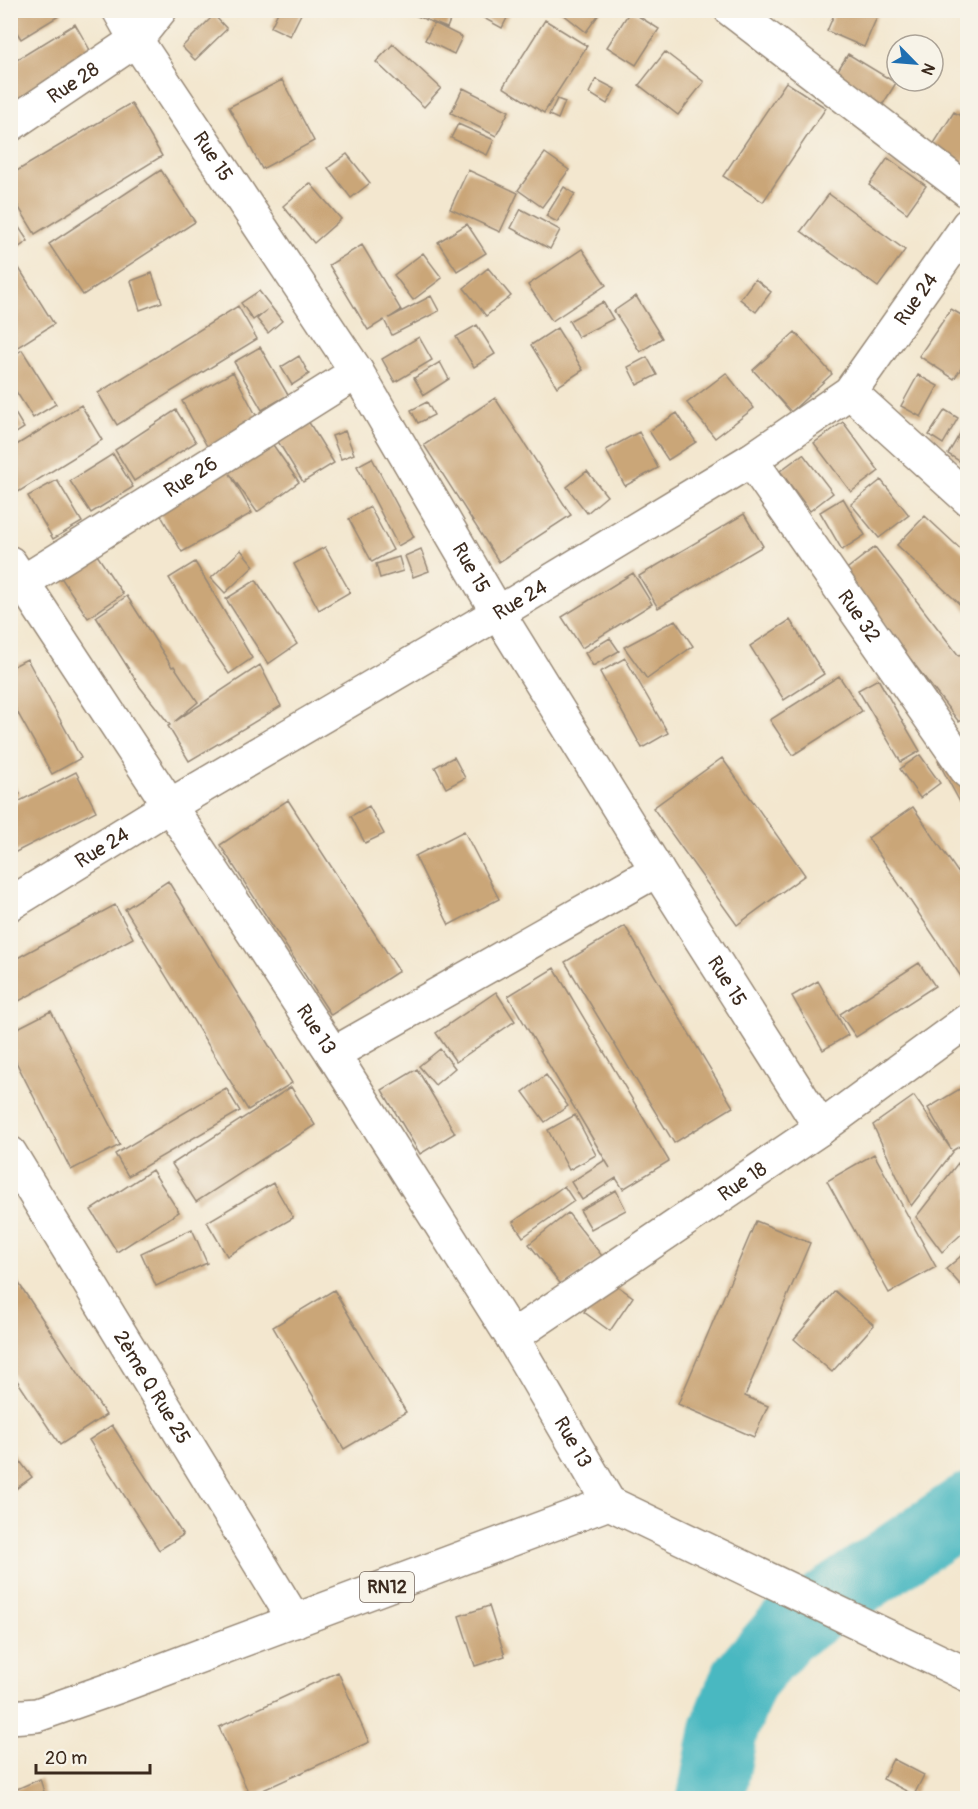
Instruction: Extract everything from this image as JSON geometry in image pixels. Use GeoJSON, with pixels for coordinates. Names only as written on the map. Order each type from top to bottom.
{"type":"FeatureCollection","features":[{"type":"Feature","properties":{"kind":"street","name":"Rue 15"},"geometry":{"type":"LineString","coordinates":[[119,10],[136,40],[357,372],[498,613],[657,870],[821,1128]]}},
{"type":"Feature","properties":{"kind":"street","name":"Rue 28"},"geometry":{"type":"LineString","coordinates":[[10,125],[136,40],[160,10]]}},
{"type":"Feature","properties":{"kind":"street"},"geometry":{"type":"LineString","coordinates":[[731,10],[968,191]]}},
{"type":"Feature","properties":{"kind":"street","name":"Rue 24"},"geometry":{"type":"LineString","coordinates":[[10,904],[169,806],[498,613],[751,460],[850,392],[968,225]]}},
{"type":"Feature","properties":{"kind":"street","name":"Rue 26"},"geometry":{"type":"LineString","coordinates":[[17,573],[357,372]]}},
{"type":"Feature","properties":{"kind":"street"},"geometry":{"type":"LineString","coordinates":[[850,392],[968,499]]}},
{"type":"Feature","properties":{"kind":"street","name":"Rue 32"},"geometry":{"type":"LineString","coordinates":[[751,460],[968,772]]}},
{"type":"Feature","properties":{"kind":"street","name":"Rue 13"},"geometry":{"type":"LineString","coordinates":[[17,573],[333,1054],[512,1337],[609,1503]]}},
{"type":"Feature","properties":{"kind":"street"},"geometry":{"type":"LineString","coordinates":[[333,1054],[657,870]]}},
{"type":"Feature","properties":{"kind":"street","name":"Rue 18"},"geometry":{"type":"LineString","coordinates":[[512,1337],[821,1128],[968,1020]]}},
{"type":"Feature","properties":{"kind":"street","name":"2ème Q Rue 25"},"geometry":{"type":"LineString","coordinates":[[10,1153],[295,1622]]}},
{"type":"Feature","properties":{"kind":"street"},"geometry":{"type":"LineString","coordinates":[[609,1503],[968,1675]]}},
{"type":"Feature","properties":{"kind":"street","name":"RN12"},"geometry":{"type":"LineString","coordinates":[[10,1717],[37,1715],[295,1622],[609,1503]]}},
{"type":"Feature","properties":{"kind":"building"},"geometry":{"type":"Polygon","coordinates":[[[10,10],[60,10],[62,14],[21,39],[10,22],[10,10]]]}},
{"type":"Feature","properties":{"kind":"building"},"geometry":{"type":"Polygon","coordinates":[[[279,10],[302,12],[290,36],[271,27],[279,10]]]}},
{"type":"Feature","properties":{"kind":"building"},"geometry":{"type":"Polygon","coordinates":[[[411,10],[454,10],[447,28],[409,13],[411,10]]]}},
{"type":"Feature","properties":{"kind":"building"},"geometry":{"type":"Polygon","coordinates":[[[469,10],[511,10],[502,28],[469,10]]]}},
{"type":"Feature","properties":{"kind":"building"},"geometry":{"type":"Polygon","coordinates":[[[558,10],[602,10],[586,32],[558,10]]]}},
{"type":"Feature","properties":{"kind":"building"},"geometry":{"type":"Polygon","coordinates":[[[836,10],[880,10],[864,47],[827,31],[836,10]]]}},
{"type":"Feature","properties":{"kind":"building"},"geometry":{"type":"Polygon","coordinates":[[[630,11],[659,29],[636,65],[607,47],[630,11]]]}},
{"type":"Feature","properties":{"kind":"building"},"geometry":{"type":"Polygon","coordinates":[[[214,15],[227,29],[195,60],[182,47],[214,15]]]}},
{"type":"Feature","properties":{"kind":"building"},"geometry":{"type":"Polygon","coordinates":[[[545,20],[587,46],[544,113],[503,87],[545,20]]]}},
{"type":"Feature","properties":{"kind":"building"},"geometry":{"type":"Polygon","coordinates":[[[434,23],[462,37],[454,54],[425,40],[434,23]]]}},
{"type":"Feature","properties":{"kind":"building"},"geometry":{"type":"Polygon","coordinates":[[[75,24],[94,57],[10,108],[10,64],[75,24]]]}},
{"type":"Feature","properties":{"kind":"building"},"geometry":{"type":"Polygon","coordinates":[[[393,44],[441,88],[424,107],[376,62],[393,44]]]}},
{"type":"Feature","properties":{"kind":"building"},"geometry":{"type":"Polygon","coordinates":[[[665,52],[704,82],[678,115],[639,85],[665,52]]]}},
{"type":"Feature","properties":{"kind":"building"},"geometry":{"type":"Polygon","coordinates":[[[848,54],[885,76],[885,93],[890,93],[883,104],[835,75],[848,54]]]}},
{"type":"Feature","properties":{"kind":"building"},"geometry":{"type":"Polygon","coordinates":[[[596,79],[615,89],[607,104],[589,93],[596,79]]]}},
{"type":"Feature","properties":{"kind":"building"},"geometry":{"type":"Polygon","coordinates":[[[282,80],[314,141],[262,169],[229,107],[282,80]]]}},
{"type":"Feature","properties":{"kind":"building"},"geometry":{"type":"Polygon","coordinates":[[[786,82],[826,108],[763,202],[723,176],[786,82]]]}},
{"type":"Feature","properties":{"kind":"building"},"geometry":{"type":"Polygon","coordinates":[[[463,88],[509,111],[496,136],[451,113],[463,88]]]}},
{"type":"Feature","properties":{"kind":"building"},"geometry":{"type":"Polygon","coordinates":[[[557,99],[565,102],[558,119],[549,115],[557,99]]]}},
{"type":"Feature","properties":{"kind":"building"},"geometry":{"type":"Polygon","coordinates":[[[131,103],[162,156],[35,234],[10,193],[10,175],[131,103]]]}},
{"type":"Feature","properties":{"kind":"building"},"geometry":{"type":"Polygon","coordinates":[[[954,112],[968,120],[968,154],[960,167],[931,148],[954,112]]]}},
{"type":"Feature","properties":{"kind":"building"},"geometry":{"type":"Polygon","coordinates":[[[458,124],[494,140],[487,155],[451,138],[458,124]]]}},
{"type":"Feature","properties":{"kind":"building"},"geometry":{"type":"Polygon","coordinates":[[[545,153],[569,170],[542,207],[518,190],[545,153]]]}},
{"type":"Feature","properties":{"kind":"building"},"geometry":{"type":"Polygon","coordinates":[[[347,154],[370,183],[351,198],[328,168],[347,154]]]}},
{"type":"Feature","properties":{"kind":"building"},"geometry":{"type":"Polygon","coordinates":[[[888,158],[926,186],[907,213],[869,185],[888,158]]]}},
{"type":"Feature","properties":{"kind":"building"},"geometry":{"type":"Polygon","coordinates":[[[161,170],[195,222],[83,295],[49,244],[161,170]]]}},
{"type":"Feature","properties":{"kind":"building"},"geometry":{"type":"Polygon","coordinates":[[[468,170],[518,193],[500,232],[450,209],[468,170]]]}},
{"type":"Feature","properties":{"kind":"building"},"geometry":{"type":"Polygon","coordinates":[[[310,183],[341,219],[314,243],[283,206],[310,183]]]}},
{"type":"Feature","properties":{"kind":"building"},"geometry":{"type":"Polygon","coordinates":[[[564,187],[575,194],[557,222],[546,216],[564,187]]]}},
{"type":"Feature","properties":{"kind":"building"},"geometry":{"type":"Polygon","coordinates":[[[829,194],[905,250],[878,287],[801,231],[829,194]]]}},
{"type":"Feature","properties":{"kind":"building"},"geometry":{"type":"Polygon","coordinates":[[[521,209],[560,230],[550,249],[511,228],[521,209]]]}},
{"type":"Feature","properties":{"kind":"building"},"geometry":{"type":"Polygon","coordinates":[[[10,214],[28,241],[10,253],[10,214]]]}},
{"type":"Feature","properties":{"kind":"building"},"geometry":{"type":"Polygon","coordinates":[[[467,224],[486,253],[457,271],[438,242],[467,224]]]}},
{"type":"Feature","properties":{"kind":"building"},"geometry":{"type":"Polygon","coordinates":[[[362,245],[401,310],[389,318],[431,296],[439,311],[392,335],[384,320],[368,330],[329,265],[362,245]]]}},
{"type":"Feature","properties":{"kind":"building"},"geometry":{"type":"Polygon","coordinates":[[[582,249],[606,285],[552,321],[528,285],[582,249]]]}},
{"type":"Feature","properties":{"kind":"building"},"geometry":{"type":"Polygon","coordinates":[[[423,253],[442,278],[413,300],[394,275],[423,253]]]}},
{"type":"Feature","properties":{"kind":"building"},"geometry":{"type":"Polygon","coordinates":[[[12,257],[54,324],[10,352],[10,258],[12,257]]]}},
{"type":"Feature","properties":{"kind":"building"},"geometry":{"type":"Polygon","coordinates":[[[488,268],[511,296],[486,316],[464,288],[488,268]]]}},
{"type":"Feature","properties":{"kind":"building"},"geometry":{"type":"Polygon","coordinates":[[[152,273],[162,302],[140,310],[131,281],[152,273]]]}},
{"type":"Feature","properties":{"kind":"building"},"geometry":{"type":"Polygon","coordinates":[[[755,279],[771,292],[756,312],[740,299],[755,279]]]}},
{"type":"Feature","properties":{"kind":"building"},"geometry":{"type":"Polygon","coordinates":[[[259,291],[282,321],[268,333],[257,319],[267,310],[253,320],[241,303],[259,291]]]}},
{"type":"Feature","properties":{"kind":"building"},"geometry":{"type":"Polygon","coordinates":[[[636,296],[662,338],[640,352],[614,311],[636,296]]]}},
{"type":"Feature","properties":{"kind":"building"},"geometry":{"type":"Polygon","coordinates":[[[603,302],[613,319],[578,337],[569,321],[603,302]]]}},
{"type":"Feature","properties":{"kind":"building"},"geometry":{"type":"Polygon","coordinates":[[[238,306],[257,339],[117,425],[98,393],[238,306]]]}},
{"type":"Feature","properties":{"kind":"building"},"geometry":{"type":"Polygon","coordinates":[[[951,309],[968,319],[968,358],[954,379],[919,356],[951,309]]]}},
{"type":"Feature","properties":{"kind":"building"},"geometry":{"type":"Polygon","coordinates":[[[477,325],[495,354],[474,367],[456,337],[477,325]]]}},
{"type":"Feature","properties":{"kind":"building"},"geometry":{"type":"Polygon","coordinates":[[[557,328],[583,370],[557,387],[531,345],[557,328]]]}},
{"type":"Feature","properties":{"kind":"building"},"geometry":{"type":"Polygon","coordinates":[[[795,332],[832,374],[791,412],[753,370],[795,332]]]}},
{"type":"Feature","properties":{"kind":"building"},"geometry":{"type":"Polygon","coordinates":[[[419,337],[432,360],[395,382],[382,359],[419,337]]]}},
{"type":"Feature","properties":{"kind":"building"},"geometry":{"type":"Polygon","coordinates":[[[260,347],[288,395],[262,410],[234,362],[260,347]]]}},
{"type":"Feature","properties":{"kind":"building"},"geometry":{"type":"Polygon","coordinates":[[[22,350],[56,404],[33,418],[10,382],[10,358],[22,350]]]}},
{"type":"Feature","properties":{"kind":"building"},"geometry":{"type":"Polygon","coordinates":[[[299,356],[309,374],[292,385],[281,367],[299,356]]]}},
{"type":"Feature","properties":{"kind":"building"},"geometry":{"type":"Polygon","coordinates":[[[647,357],[657,375],[637,385],[628,367],[647,357]]]}},
{"type":"Feature","properties":{"kind":"building"},"geometry":{"type":"Polygon","coordinates":[[[440,362],[449,379],[424,395],[414,378],[440,362]]]}},
{"type":"Feature","properties":{"kind":"building"},"geometry":{"type":"Polygon","coordinates":[[[233,372],[258,419],[208,448],[182,401],[233,372]]]}},
{"type":"Feature","properties":{"kind":"building"},"geometry":{"type":"Polygon","coordinates":[[[726,373],[754,408],[715,438],[687,403],[726,373]]]}},
{"type":"Feature","properties":{"kind":"building"},"geometry":{"type":"Polygon","coordinates":[[[918,375],[938,386],[921,417],[901,406],[918,375]]]}},
{"type":"Feature","properties":{"kind":"building"},"geometry":{"type":"Polygon","coordinates":[[[495,398],[571,515],[499,562],[424,445],[495,398]]]}},
{"type":"Feature","properties":{"kind":"building"},"geometry":{"type":"Polygon","coordinates":[[[427,402],[434,415],[418,423],[411,410],[427,402]]]}},
{"type":"Feature","properties":{"kind":"building"},"geometry":{"type":"Polygon","coordinates":[[[10,405],[24,428],[10,437],[10,405]]]}},
{"type":"Feature","properties":{"kind":"building"},"geometry":{"type":"Polygon","coordinates":[[[81,405],[102,440],[15,494],[10,487],[10,449],[81,405]]]}},
{"type":"Feature","properties":{"kind":"building"},"geometry":{"type":"Polygon","coordinates":[[[176,410],[196,442],[134,481],[115,450],[176,410]]]}},
{"type":"Feature","properties":{"kind":"building"},"geometry":{"type":"Polygon","coordinates":[[[945,410],[958,418],[943,444],[929,435],[945,410]]]}},
{"type":"Feature","properties":{"kind":"building"},"geometry":{"type":"Polygon","coordinates":[[[677,413],[696,442],[668,460],[649,431],[677,413]]]}},
{"type":"Feature","properties":{"kind":"building"},"geometry":{"type":"Polygon","coordinates":[[[305,416],[334,463],[303,482],[274,435],[305,416]]]}},
{"type":"Feature","properties":{"kind":"building"},"geometry":{"type":"Polygon","coordinates":[[[843,422],[879,471],[851,492],[814,443],[843,422]]]}},
{"type":"Feature","properties":{"kind":"building"},"geometry":{"type":"Polygon","coordinates":[[[965,425],[968,427],[968,469],[948,454],[965,425]]]}},
{"type":"Feature","properties":{"kind":"building"},"geometry":{"type":"Polygon","coordinates":[[[345,431],[354,454],[341,459],[332,436],[345,431]]]}},
{"type":"Feature","properties":{"kind":"building"},"geometry":{"type":"Polygon","coordinates":[[[639,432],[658,468],[625,486],[606,450],[639,432]]]}},
{"type":"Feature","properties":{"kind":"building"},"geometry":{"type":"Polygon","coordinates":[[[271,442],[299,482],[257,512],[230,474],[252,513],[182,552],[159,512],[271,442]]]}},
{"type":"Feature","properties":{"kind":"building"},"geometry":{"type":"Polygon","coordinates":[[[113,454],[133,487],[91,513],[70,481],[113,454]]]}},
{"type":"Feature","properties":{"kind":"building"},"geometry":{"type":"Polygon","coordinates":[[[803,454],[833,493],[810,511],[780,471],[803,454]]]}},
{"type":"Feature","properties":{"kind":"building"},"geometry":{"type":"Polygon","coordinates":[[[372,458],[414,537],[398,546],[357,466],[372,458]]]}},
{"type":"Feature","properties":{"kind":"building"},"geometry":{"type":"Polygon","coordinates":[[[587,471],[607,496],[587,513],[567,487],[587,471]]]}},
{"type":"Feature","properties":{"kind":"building"},"geometry":{"type":"Polygon","coordinates":[[[57,480],[82,522],[53,539],[28,496],[57,480]]]}},
{"type":"Feature","properties":{"kind":"building"},"geometry":{"type":"Polygon","coordinates":[[[881,480],[909,515],[879,538],[851,504],[881,480]]]}},
{"type":"Feature","properties":{"kind":"building"},"geometry":{"type":"Polygon","coordinates":[[[843,498],[865,535],[842,550],[820,512],[843,498]]]}},
{"type":"Feature","properties":{"kind":"building"},"geometry":{"type":"Polygon","coordinates":[[[370,507],[393,550],[372,562],[349,519],[370,507]]]}},
{"type":"Feature","properties":{"kind":"building"},"geometry":{"type":"Polygon","coordinates":[[[744,514],[763,546],[658,608],[639,576],[744,514]]]}},
{"type":"Feature","properties":{"kind":"building"},"geometry":{"type":"Polygon","coordinates":[[[925,516],[968,556],[968,612],[897,545],[925,516]]]}},
{"type":"Feature","properties":{"kind":"building"},"geometry":{"type":"Polygon","coordinates":[[[325,547],[350,592],[319,610],[294,564],[325,547]]]}},
{"type":"Feature","properties":{"kind":"building"},"geometry":{"type":"Polygon","coordinates":[[[875,547],[959,656],[968,650],[968,716],[959,722],[843,572],[875,547]]]}},
{"type":"Feature","properties":{"kind":"building"},"geometry":{"type":"Polygon","coordinates":[[[93,549],[123,594],[88,618],[58,573],[93,549]]]}},
{"type":"Feature","properties":{"kind":"building"},"geometry":{"type":"Polygon","coordinates":[[[421,549],[429,571],[413,577],[405,556],[421,549]]]}},
{"type":"Feature","properties":{"kind":"building"},"geometry":{"type":"Polygon","coordinates":[[[241,550],[254,566],[225,593],[211,578],[241,550]]]}},
{"type":"Feature","properties":{"kind":"building"},"geometry":{"type":"Polygon","coordinates":[[[399,557],[403,571],[380,578],[376,564],[399,557]]]}},
{"type":"Feature","properties":{"kind":"building"},"geometry":{"type":"Polygon","coordinates":[[[195,562],[252,658],[229,674],[201,633],[169,578],[195,562]]]}},
{"type":"Feature","properties":{"kind":"building"},"geometry":{"type":"Polygon","coordinates":[[[633,573],[652,604],[582,648],[562,617],[633,573]]]}},
{"type":"Feature","properties":{"kind":"building"},"geometry":{"type":"Polygon","coordinates":[[[256,580],[297,644],[268,664],[226,599],[256,580]]]}},
{"type":"Feature","properties":{"kind":"building"},"geometry":{"type":"Polygon","coordinates":[[[127,596],[172,667],[174,666],[198,702],[174,722],[260,665],[281,706],[189,761],[168,726],[170,725],[140,687],[96,617],[127,596]]]}},
{"type":"Feature","properties":{"kind":"building"},"geometry":{"type":"Polygon","coordinates":[[[675,620],[693,646],[647,679],[624,647],[675,620]]]}},
{"type":"Feature","properties":{"kind":"building"},"geometry":{"type":"Polygon","coordinates":[[[790,620],[824,674],[784,700],[750,646],[790,620]]]}},
{"type":"Feature","properties":{"kind":"building"},"geometry":{"type":"Polygon","coordinates":[[[610,638],[619,651],[593,666],[585,653],[610,638]]]}},
{"type":"Feature","properties":{"kind":"building"},"geometry":{"type":"Polygon","coordinates":[[[625,658],[668,733],[642,748],[600,672],[625,658]]]}},
{"type":"Feature","properties":{"kind":"building"},"geometry":{"type":"Polygon","coordinates":[[[27,659],[81,758],[52,774],[10,699],[10,668],[27,659]]]}},
{"type":"Feature","properties":{"kind":"building"},"geometry":{"type":"Polygon","coordinates":[[[839,676],[862,711],[793,755],[770,720],[839,676]]]}},
{"type":"Feature","properties":{"kind":"building"},"geometry":{"type":"Polygon","coordinates":[[[878,679],[920,751],[901,762],[858,690],[878,679]]]}},
{"type":"Feature","properties":{"kind":"building"},"geometry":{"type":"Polygon","coordinates":[[[920,755],[940,783],[920,798],[900,769],[920,755]]]}},
{"type":"Feature","properties":{"kind":"building"},"geometry":{"type":"Polygon","coordinates":[[[946,756],[968,796],[968,817],[938,761],[946,756]]]}},
{"type":"Feature","properties":{"kind":"building"},"geometry":{"type":"Polygon","coordinates":[[[454,757],[465,778],[446,788],[435,767],[454,757]]]}},
{"type":"Feature","properties":{"kind":"building"},"geometry":{"type":"Polygon","coordinates":[[[722,758],[805,875],[737,925],[653,808],[722,758]]]}},
{"type":"Feature","properties":{"kind":"building"},"geometry":{"type":"Polygon","coordinates":[[[76,772],[96,811],[10,855],[10,806],[76,772]]]}},
{"type":"Feature","properties":{"kind":"building"},"geometry":{"type":"Polygon","coordinates":[[[10,778],[20,794],[10,799],[10,778]]]}},
{"type":"Feature","properties":{"kind":"building"},"geometry":{"type":"Polygon","coordinates":[[[288,800],[399,971],[331,1015],[220,845],[288,800]]]}},
{"type":"Feature","properties":{"kind":"building"},"geometry":{"type":"Polygon","coordinates":[[[369,806],[384,834],[365,843],[351,816],[369,806]]]}},
{"type":"Feature","properties":{"kind":"building"},"geometry":{"type":"Polygon","coordinates":[[[913,807],[968,887],[968,978],[964,981],[868,838],[913,807]]]}},
{"type":"Feature","properties":{"kind":"building"},"geometry":{"type":"Polygon","coordinates":[[[464,831],[499,899],[449,925],[415,856],[464,831]]]}},
{"type":"Feature","properties":{"kind":"building"},"geometry":{"type":"Polygon","coordinates":[[[168,881],[292,1083],[248,1110],[125,909],[168,881]]]}},
{"type":"Feature","properties":{"kind":"building"},"geometry":{"type":"Polygon","coordinates":[[[115,905],[133,938],[10,1006],[10,962],[115,905]]]}},
{"type":"Feature","properties":{"kind":"building"},"geometry":{"type":"Polygon","coordinates":[[[625,926],[733,1107],[674,1143],[565,962],[625,926]]]}},
{"type":"Feature","properties":{"kind":"building"},"geometry":{"type":"Polygon","coordinates":[[[919,963],[935,986],[856,1037],[840,1014],[919,963]]]}},
{"type":"Feature","properties":{"kind":"building"},"geometry":{"type":"Polygon","coordinates":[[[554,968],[669,1161],[623,1189],[616,1178],[582,1200],[571,1182],[605,1160],[610,1168],[508,996],[554,968]]]}},
{"type":"Feature","properties":{"kind":"building"},"geometry":{"type":"Polygon","coordinates":[[[818,981],[848,1035],[823,1050],[792,996],[818,981]]]}},
{"type":"Feature","properties":{"kind":"building"},"geometry":{"type":"Polygon","coordinates":[[[496,992],[515,1021],[456,1062],[436,1033],[496,992]]]}},
{"type":"Feature","properties":{"kind":"building"},"geometry":{"type":"Polygon","coordinates":[[[51,1011],[120,1145],[71,1170],[10,1050],[10,1032],[51,1011]]]}},
{"type":"Feature","properties":{"kind":"building"},"geometry":{"type":"Polygon","coordinates":[[[440,1049],[455,1068],[435,1085],[419,1066],[440,1049]]]}},
{"type":"Feature","properties":{"kind":"building"},"geometry":{"type":"Polygon","coordinates":[[[417,1069],[455,1133],[420,1154],[382,1090],[417,1069]]]}},
{"type":"Feature","properties":{"kind":"building"},"geometry":{"type":"Polygon","coordinates":[[[546,1075],[568,1106],[545,1122],[523,1092],[546,1075]]]}},
{"type":"Feature","properties":{"kind":"building"},"geometry":{"type":"Polygon","coordinates":[[[968,1084],[968,1141],[952,1151],[911,1206],[873,1125],[914,1096],[951,1149],[928,1108],[968,1084]]]}},
{"type":"Feature","properties":{"kind":"building"},"geometry":{"type":"Polygon","coordinates":[[[291,1087],[315,1125],[196,1202],[172,1164],[291,1087]]]}},
{"type":"Feature","properties":{"kind":"building"},"geometry":{"type":"Polygon","coordinates":[[[226,1088],[240,1111],[128,1176],[115,1154],[226,1088]]]}},
{"type":"Feature","properties":{"kind":"building"},"geometry":{"type":"Polygon","coordinates":[[[575,1115],[596,1155],[569,1170],[548,1130],[575,1115]]]}},
{"type":"Feature","properties":{"kind":"building"},"geometry":{"type":"Polygon","coordinates":[[[874,1154],[936,1267],[889,1293],[827,1181],[874,1154]]]}},
{"type":"Feature","properties":{"kind":"building"},"geometry":{"type":"Polygon","coordinates":[[[958,1163],[968,1190],[968,1228],[942,1252],[916,1217],[958,1163]]]}},
{"type":"Feature","properties":{"kind":"building"},"geometry":{"type":"Polygon","coordinates":[[[152,1170],[179,1212],[117,1252],[91,1210],[152,1170]]]}},
{"type":"Feature","properties":{"kind":"building"},"geometry":{"type":"Polygon","coordinates":[[[273,1183],[293,1218],[227,1256],[207,1222],[273,1183]]]}},
{"type":"Feature","properties":{"kind":"building"},"geometry":{"type":"Polygon","coordinates":[[[564,1186],[574,1201],[523,1237],[513,1222],[564,1186]]]}},
{"type":"Feature","properties":{"kind":"building"},"geometry":{"type":"Polygon","coordinates":[[[616,1190],[626,1210],[591,1229],[580,1210],[616,1190]]]}},
{"type":"Feature","properties":{"kind":"building"},"geometry":{"type":"Polygon","coordinates":[[[568,1213],[603,1257],[563,1287],[529,1244],[568,1213]]]}},
{"type":"Feature","properties":{"kind":"building"},"geometry":{"type":"Polygon","coordinates":[[[756,1221],[810,1243],[745,1396],[768,1406],[754,1437],[678,1404],[756,1221]]]}},
{"type":"Feature","properties":{"kind":"building"},"geometry":{"type":"Polygon","coordinates":[[[192,1229],[207,1263],[156,1286],[141,1253],[192,1229]]]}},
{"type":"Feature","properties":{"kind":"building"},"geometry":{"type":"Polygon","coordinates":[[[968,1250],[968,1293],[946,1269],[968,1250]]]}},
{"type":"Feature","properties":{"kind":"building"},"geometry":{"type":"Polygon","coordinates":[[[10,1270],[106,1415],[60,1445],[10,1370],[10,1270]]]}},
{"type":"Feature","properties":{"kind":"building"},"geometry":{"type":"Polygon","coordinates":[[[606,1278],[633,1297],[610,1331],[584,1312],[606,1278]]]}},
{"type":"Feature","properties":{"kind":"building"},"geometry":{"type":"Polygon","coordinates":[[[334,1290],[406,1412],[344,1449],[273,1327],[334,1290]]]}},
{"type":"Feature","properties":{"kind":"building"},"geometry":{"type":"Polygon","coordinates":[[[835,1291],[874,1325],[832,1372],[794,1339],[835,1291]]]}},
{"type":"Feature","properties":{"kind":"building"},"geometry":{"type":"Polygon","coordinates":[[[112,1425],[183,1535],[159,1550],[89,1440],[112,1425]]]}},
{"type":"Feature","properties":{"kind":"building"},"geometry":{"type":"Polygon","coordinates":[[[10,1448],[32,1477],[10,1493],[10,1448]]]}},
{"type":"Feature","properties":{"kind":"building"},"geometry":{"type":"Polygon","coordinates":[[[489,1606],[505,1656],[475,1666],[459,1616],[489,1606]]]}},
{"type":"Feature","properties":{"kind":"building"},"geometry":{"type":"Polygon","coordinates":[[[338,1672],[369,1742],[250,1796],[219,1727],[338,1672]]]}},
{"type":"Feature","properties":{"kind":"building"},"geometry":{"type":"Polygon","coordinates":[[[893,1759],[924,1775],[914,1795],[883,1779],[893,1759]]]}},
{"type":"Feature","properties":{"kind":"building"},"geometry":{"type":"Polygon","coordinates":[[[40,1779],[46,1798],[10,1798],[10,1792],[40,1779]]]}},
{"type":"Feature","properties":{"kind":"waterway"},"geometry":{"type":"LineString","coordinates":[[711,1798],[724,1730],[744,1679],[785,1632],[968,1507]]}}]}
